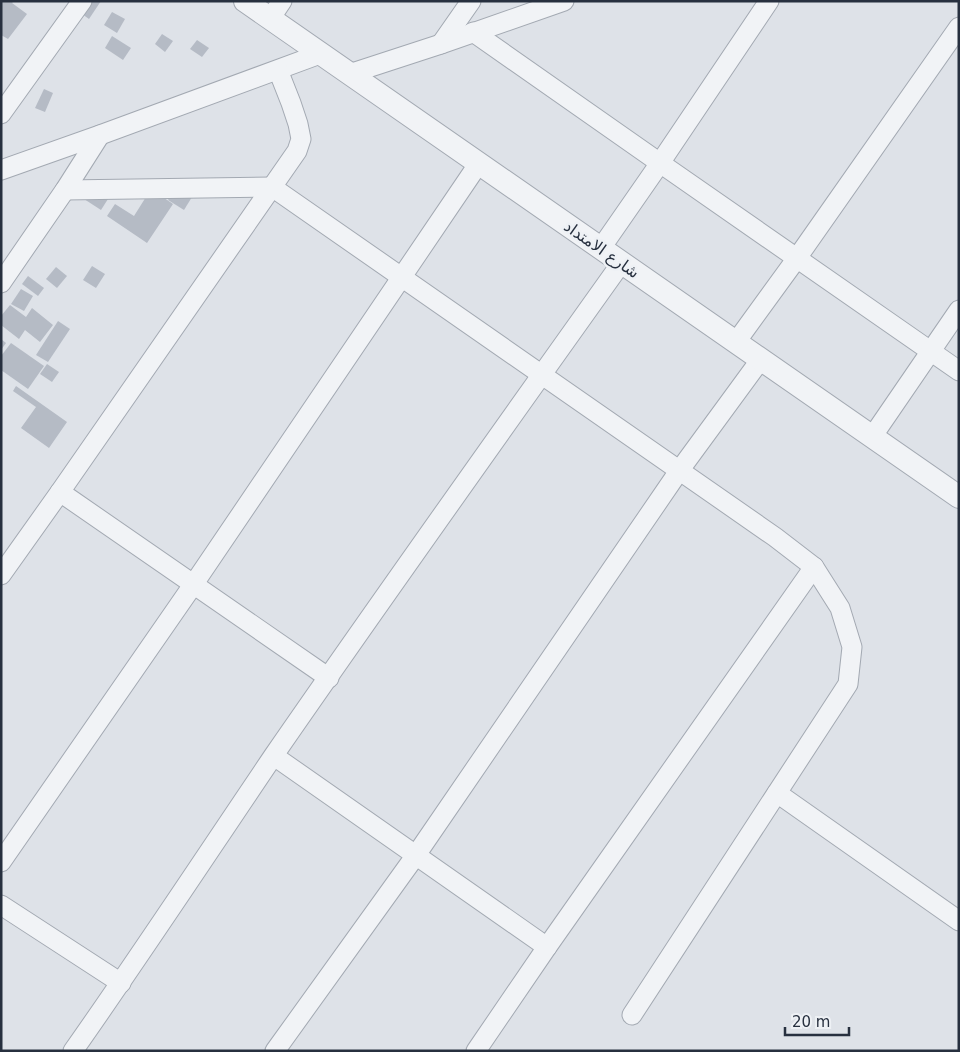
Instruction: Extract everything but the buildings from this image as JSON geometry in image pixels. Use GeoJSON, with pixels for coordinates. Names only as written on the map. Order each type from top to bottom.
{"type":"FeatureCollection","features":[{"type":"Feature","properties":{"kind":"street"},"geometry":{"type":"LineString","coordinates":[[1,114],[82,1]]}},
{"type":"Feature","properties":{"kind":"street","name":"شارع الامتداد"},"geometry":{"type":"LineString","coordinates":[[245,1],[276,10],[320,54],[959,497]]}},
{"type":"Feature","properties":{"kind":"street"},"geometry":{"type":"LineString","coordinates":[[441,44],[471,1]]}},
{"type":"Feature","properties":{"kind":"street"},"geometry":{"type":"LineString","coordinates":[[349,74],[564,1]]}},
{"type":"Feature","properties":{"kind":"street"},"geometry":{"type":"LineString","coordinates":[[601,248],[769,1]]}},
{"type":"Feature","properties":{"kind":"street"},"geometry":{"type":"LineString","coordinates":[[736,342],[959,27]]}},
{"type":"Feature","properties":{"kind":"street"},"geometry":{"type":"LineString","coordinates":[[473,32],[959,371]]}},
{"type":"Feature","properties":{"kind":"street"},"geometry":{"type":"LineString","coordinates":[[1,170],[320,54]]}},
{"type":"Feature","properties":{"kind":"street"},"geometry":{"type":"LineString","coordinates":[[1,575],[297,150],[300,139],[298,124],[278,70]]}},
{"type":"Feature","properties":{"kind":"street"},"geometry":{"type":"LineString","coordinates":[[1,282],[65,190],[100,135]]}},
{"type":"Feature","properties":{"kind":"street"},"geometry":{"type":"LineString","coordinates":[[1,862],[193,585],[479,164]]}},
{"type":"Feature","properties":{"kind":"street"},"geometry":{"type":"LineString","coordinates":[[65,190],[272,187],[775,537],[814,567],[840,608],[852,648],[848,684],[632,1015]]}},
{"type":"Feature","properties":{"kind":"street"},"geometry":{"type":"LineString","coordinates":[[74,1051],[274,756],[622,262]]}},
{"type":"Feature","properties":{"kind":"street"},"geometry":{"type":"LineString","coordinates":[[872,437],[959,310]]}},
{"type":"Feature","properties":{"kind":"street"},"geometry":{"type":"LineString","coordinates":[[275,1051],[416,855],[679,471],[761,359]]}},
{"type":"Feature","properties":{"kind":"street"},"geometry":{"type":"LineString","coordinates":[[60,492],[329,678]]}},
{"type":"Feature","properties":{"kind":"street"},"geometry":{"type":"LineString","coordinates":[[476,1051],[814,567]]}},
{"type":"Feature","properties":{"kind":"street"},"geometry":{"type":"LineString","coordinates":[[274,756],[548,947]]}},
{"type":"Feature","properties":{"kind":"street"},"geometry":{"type":"LineString","coordinates":[[777,793],[959,921]]}},
{"type":"Feature","properties":{"kind":"street"},"geometry":{"type":"LineString","coordinates":[[1,905],[121,983]]}}]}
